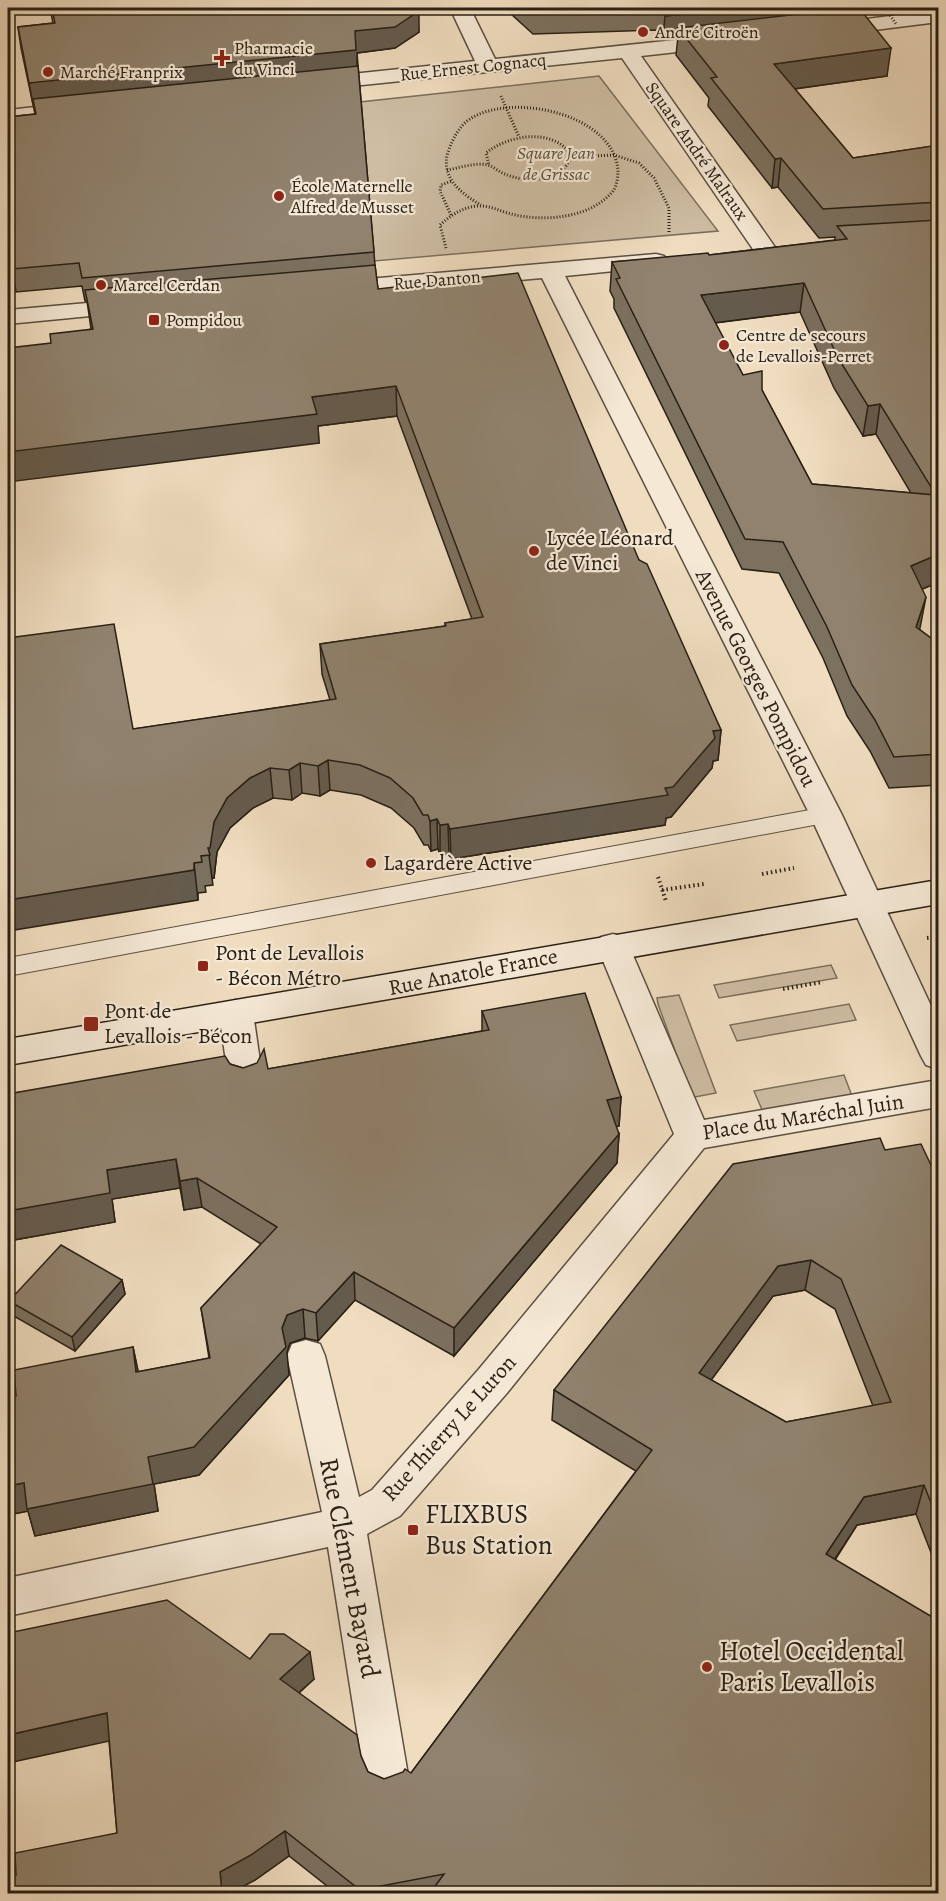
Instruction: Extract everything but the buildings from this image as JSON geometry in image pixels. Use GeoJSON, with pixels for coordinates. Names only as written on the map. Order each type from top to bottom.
{"type":"FeatureCollection","features":[{"type":"Feature","properties":{"kind":"street"},"geometry":{"type":"LineString","coordinates":[[460,8],[488,64]]}},
{"type":"Feature","properties":{"kind":"street"},"geometry":{"type":"LineString","coordinates":[[813,31],[939,16]]}},
{"type":"Feature","properties":{"kind":"street","name":"Rue Ernest Cognacq"},"geometry":{"type":"LineString","coordinates":[[294,86],[743,39]]}},
{"type":"Feature","properties":{"kind":"street","name":"Square André Malraux"},"geometry":{"type":"LineString","coordinates":[[628,52],[765,250]]}},
{"type":"Feature","properties":{"kind":"street"},"geometry":{"type":"LineString","coordinates":[[8,117],[96,107]]}},
{"type":"Feature","properties":{"kind":"street","name":"Rue Danton"},"geometry":{"type":"LineString","coordinates":[[312,291],[674,259]]}},
{"type":"Feature","properties":{"kind":"street","name":"Avenue Georges Pompidou"},"geometry":{"type":"LineString","coordinates":[[550,271],[826,815],[939,1056]]}},
{"type":"Feature","properties":{"kind":"street"},"geometry":{"type":"LineString","coordinates":[[8,317],[159,304]]}},
{"type":"Feature","properties":{"kind":"street","name":"Rue Anatole France"},"geometry":{"type":"LineString","coordinates":[[8,1052],[385,989],[868,902],[939,892]]}},
{"type":"Feature","properties":{"kind":"street","name":"Place du Maréchal Juin"},"geometry":{"type":"LineString","coordinates":[[614,946],[693,1136],[939,1094]]}},
{"type":"Feature","properties":{"kind":"street"},"geometry":{"type":"LineString","coordinates":[[236,1013],[246,1082]]}},
{"type":"Feature","properties":{"kind":"street","name":"Rue Thierry Le Luron"},"geometry":{"type":"LineString","coordinates":[[8,1597],[345,1525],[386,1503],[493,1381],[693,1136]]}},
{"type":"Feature","properties":{"kind":"street","name":"Rue Clément Bayard"},"geometry":{"type":"LineString","coordinates":[[306,1356],[345,1525],[387,1781]]}},
{"type":"Feature","properties":{"kind":"lane"},"geometry":{"type":"LineString","coordinates":[[8,967],[826,815]]}},
{"type":"Feature","properties":{"kind":"path"},"geometry":{"type":"LineString","coordinates":[[885,8],[896,24]]}},
{"type":"Feature","properties":{"kind":"path"},"geometry":{"type":"LineString","coordinates":[[497,88],[519,137]]}},
{"type":"Feature","properties":{"kind":"path"},"geometry":{"type":"LineString","coordinates":[[537,107],[568,115],[596,131],[614,155],[618,166],[615,190],[600,203],[580,212],[548,218],[532,217],[481,206],[452,181],[447,170],[448,149],[454,136],[466,123],[480,114],[507,108],[537,107]]}},
{"type":"Feature","properties":{"kind":"path"},"geometry":{"type":"LineString","coordinates":[[447,170],[489,165],[506,175],[531,179],[556,174],[565,169],[571,157],[569,150],[554,141],[537,137],[519,137],[507,139],[491,148],[486,153],[489,165]]}},
{"type":"Feature","properties":{"kind":"path"},"geometry":{"type":"LineString","coordinates":[[571,157],[614,155],[639,163],[654,178],[669,208],[669,235]]}},
{"type":"Feature","properties":{"kind":"path"},"geometry":{"type":"LineString","coordinates":[[451,215],[440,190],[441,185],[452,181]]}},
{"type":"Feature","properties":{"kind":"path"},"geometry":{"type":"LineString","coordinates":[[448,254],[440,225],[451,215],[481,206]]}},
{"type":"Feature","properties":{"kind":"path"},"geometry":{"type":"LineString","coordinates":[[762,874],[794,868]]}},
{"type":"Feature","properties":{"kind":"path"},"geometry":{"type":"LineString","coordinates":[[662,890],[704,884]]}},
{"type":"Feature","properties":{"kind":"path"},"geometry":{"type":"LineString","coordinates":[[783,989],[823,982]]}},
{"type":"Feature","properties":{"kind":"green space","name":"Square Jean de Grissac"},"geometry":{"type":"Polygon","coordinates":[[[599,76],[718,231],[374,261],[360,102],[599,76]]]}},
{"type":"Feature","properties":{"kind":"green space"},"geometry":{"type":"Polygon","coordinates":[[[831,965],[837,978],[719,998],[714,985],[831,965]]]}},
{"type":"Feature","properties":{"kind":"green space"},"geometry":{"type":"Polygon","coordinates":[[[679,995],[716,1093],[695,1097],[690,1092],[657,998],[679,995]]]}},
{"type":"Feature","properties":{"kind":"green space"},"geometry":{"type":"Polygon","coordinates":[[[849,1004],[856,1020],[737,1041],[730,1025],[849,1004]]]}},
{"type":"Feature","properties":{"kind":"green space"},"geometry":{"type":"Polygon","coordinates":[[[844,1075],[852,1096],[763,1112],[754,1091],[844,1075]]]}},
{"type":"Feature","properties":{"kind":"place","name":"André Citroën"},"geometry":{"type":"Point","coordinates":[643,32]}},
{"type":"Feature","properties":{"kind":"place","name":"Pharmacie du Vinci"},"geometry":{"type":"Point","coordinates":[222,58]}},
{"type":"Feature","properties":{"kind":"place","name":"Marché Franprix"},"geometry":{"type":"Point","coordinates":[48,72]}},
{"type":"Feature","properties":{"kind":"place","name":"École Maternelle Alfred de Musset"},"geometry":{"type":"Point","coordinates":[279,196]}},
{"type":"Feature","properties":{"kind":"place","name":"Marcel Cerdan"},"geometry":{"type":"Point","coordinates":[101,285]}},
{"type":"Feature","properties":{"kind":"place","name":"Pompidou"},"geometry":{"type":"Point","coordinates":[154,320]}},
{"type":"Feature","properties":{"kind":"place","name":"Centre de secours de Levallois-Perret"},"geometry":{"type":"Point","coordinates":[724,345]}},
{"type":"Feature","properties":{"kind":"place","name":"Lycée Léonard de Vinci"},"geometry":{"type":"Point","coordinates":[534,551]}},
{"type":"Feature","properties":{"kind":"place","name":"Lagardère Active"},"geometry":{"type":"Point","coordinates":[371,863]}},
{"type":"Feature","properties":{"kind":"place","name":"Pont de Levallois - Bécon Métro"},"geometry":{"type":"Point","coordinates":[203,966]}},
{"type":"Feature","properties":{"kind":"place","name":"Pont de Levallois - Bécon"},"geometry":{"type":"Point","coordinates":[91,1024]}},
{"type":"Feature","properties":{"kind":"place","name":"FLIXBUS Bus Station"},"geometry":{"type":"Point","coordinates":[413,1530]}},
{"type":"Feature","properties":{"kind":"place","name":"Hotel Occidental Paris Levallois"},"geometry":{"type":"Point","coordinates":[707,1667]}}]}
